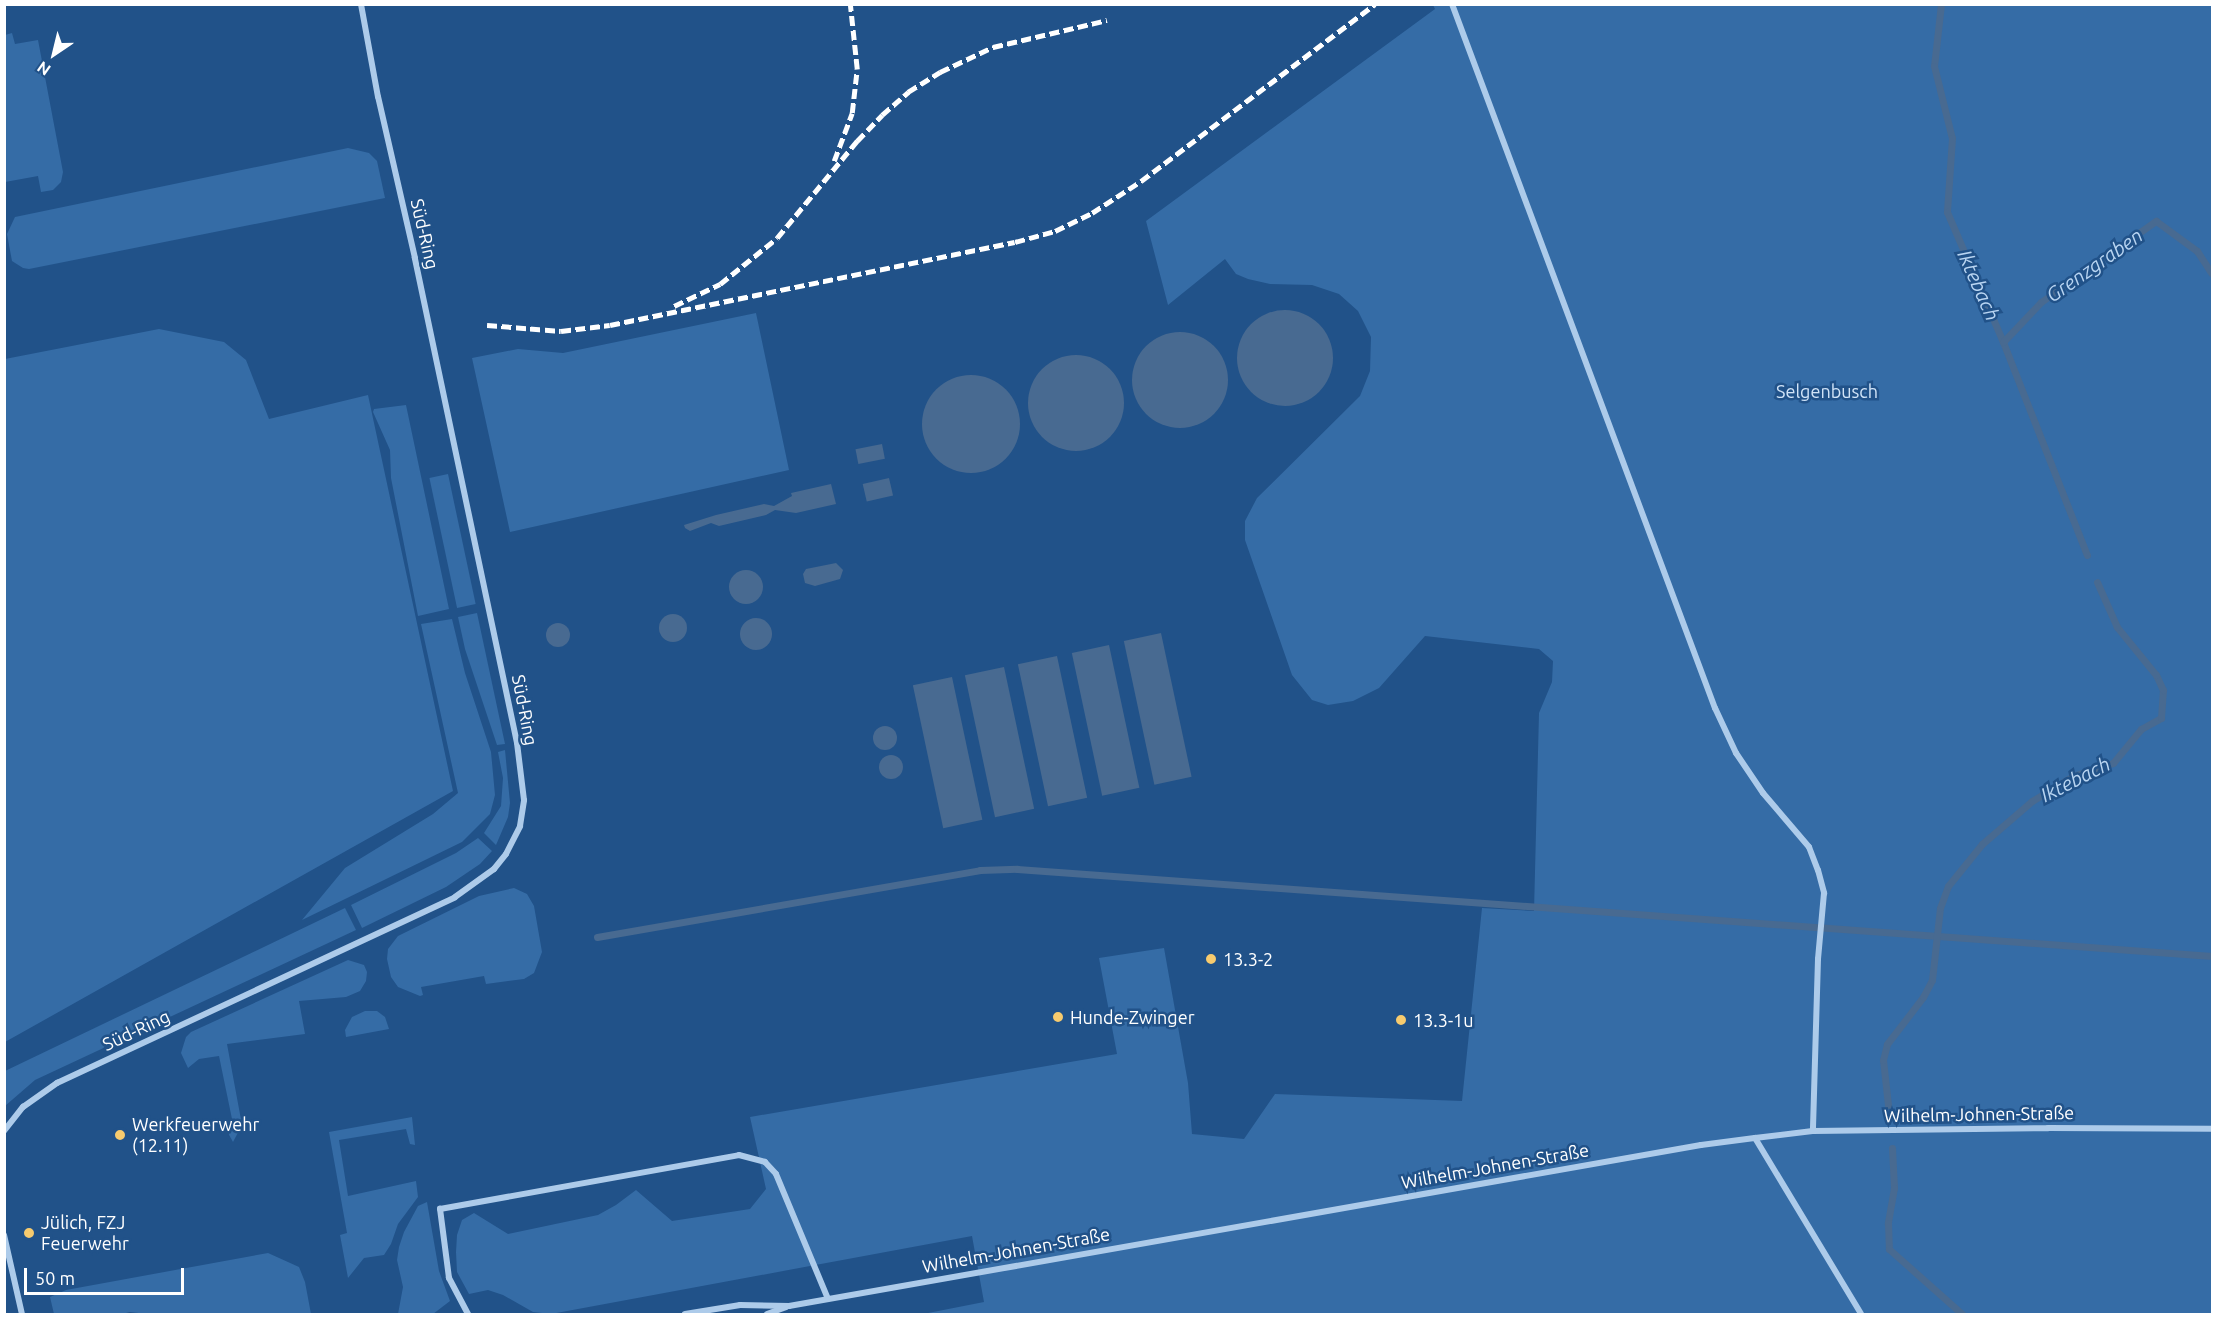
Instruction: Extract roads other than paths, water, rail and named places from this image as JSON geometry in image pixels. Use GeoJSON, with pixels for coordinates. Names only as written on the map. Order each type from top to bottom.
{"type":"FeatureCollection","features":[{"type":"Feature","properties":{"kind":"street","name":"Süd-Ring"},"geometry":{"type":"LineString","coordinates":[[4,1131],[23,1107],[57,1083],[455,897],[494,869],[506,854],[520,826],[524,800],[517,743],[416,258],[378,97],[361,4]]}},
{"type":"Feature","properties":{"kind":"street"},"geometry":{"type":"LineString","coordinates":[[1452,4],[1715,708],[1736,753],[1763,793],[1809,847],[1818,870],[1823,900],[1813,1131]]}},
{"type":"Feature","properties":{"kind":"street","name":"Wilhelm-Johnen-Straße"},"geometry":{"type":"LineString","coordinates":[[767,1314],[789,1306],[828,1299],[1701,1145],[1755,1138],[1813,1131],[2048,1128],[2212,1129]]}},
{"type":"Feature","properties":{"kind":"street"},"geometry":{"type":"LineString","coordinates":[[1755,1138],[1861,1314]]}},
{"type":"Feature","properties":{"kind":"street"},"geometry":{"type":"LineString","coordinates":[[468,1314],[449,1278],[440,1209],[739,1155],[765,1162],[776,1174],[828,1299]]}},
{"type":"Feature","properties":{"kind":"street"},"geometry":{"type":"LineString","coordinates":[[4,1236],[22,1314]]}},
{"type":"Feature","properties":{"kind":"street","name":"Wilhelm-Johnen-Straße"},"geometry":{"type":"LineString","coordinates":[[685,1314],[740,1305],[789,1306]]}},
{"type":"Feature","properties":{"kind":"waterway","name":"Iktebach"},"geometry":{"type":"LineString","coordinates":[[1941,4],[1934,66],[1952,138],[1947,212],[2003,342],[2087,555]]}},
{"type":"Feature","properties":{"kind":"waterway","name":"Grenzgraben"},"geometry":{"type":"LineString","coordinates":[[2003,342],[2041,302],[2156,221],[2197,251],[2212,274]]}},
{"type":"Feature","properties":{"kind":"waterway","name":"Iktebach"},"geometry":{"type":"LineString","coordinates":[[1888,1105],[1883,1060],[1887,1044],[1923,997],[1932,980],[1940,908],[1948,886],[1982,844],[2032,801],[2073,776],[2113,763],[2141,729],[2161,718],[2163,690],[2156,675],[2117,627],[2097,582]]}},
{"type":"Feature","properties":{"kind":"waterway"},"geometry":{"type":"LineString","coordinates":[[597,937],[980,870],[1017,869],[2212,956]]}},
{"type":"Feature","properties":{"kind":"waterway","name":"Iktebach"},"geometry":{"type":"LineString","coordinates":[[1892,1148],[1894,1188],[1888,1223],[1889,1249],[1962,1314]]}},
{"type":"Feature","properties":{"kind":"railway"},"geometry":{"type":"LineString","coordinates":[[834,161],[852,113],[857,69],[850,4]]}},
{"type":"Feature","properties":{"kind":"railway"},"geometry":{"type":"LineString","coordinates":[[487,325],[561,331],[610,325],[1015,242],[1055,231],[1092,213],[1141,181],[1375,4]]}},
{"type":"Feature","properties":{"kind":"railway"},"geometry":{"type":"LineString","coordinates":[[674,306],[720,284],[777,238],[857,141],[908,92],[940,72],[993,47],[1107,20]]}},
{"type":"Feature","properties":{"kind":"place","name":"13.3-2"},"geometry":{"type":"Point","coordinates":[1211,959]}},
{"type":"Feature","properties":{"kind":"place","name":"Hunde-Zwinger"},"geometry":{"type":"Point","coordinates":[1058,1017]}},
{"type":"Feature","properties":{"kind":"place","name":"13.3-1u"},"geometry":{"type":"Point","coordinates":[1401,1020]}},
{"type":"Feature","properties":{"kind":"place","name":"Werkfeuerwehr (12.11)"},"geometry":{"type":"Point","coordinates":[120,1135]}},
{"type":"Feature","properties":{"kind":"place","name":"Jülich, FZJ Feuerwehr"},"geometry":{"type":"Point","coordinates":[29,1233]}},
{"type":"Feature","properties":{"kind":"park label","name":"Selgenbusch"},"geometry":{"type":"Point","coordinates":[1827,391]}}]}
